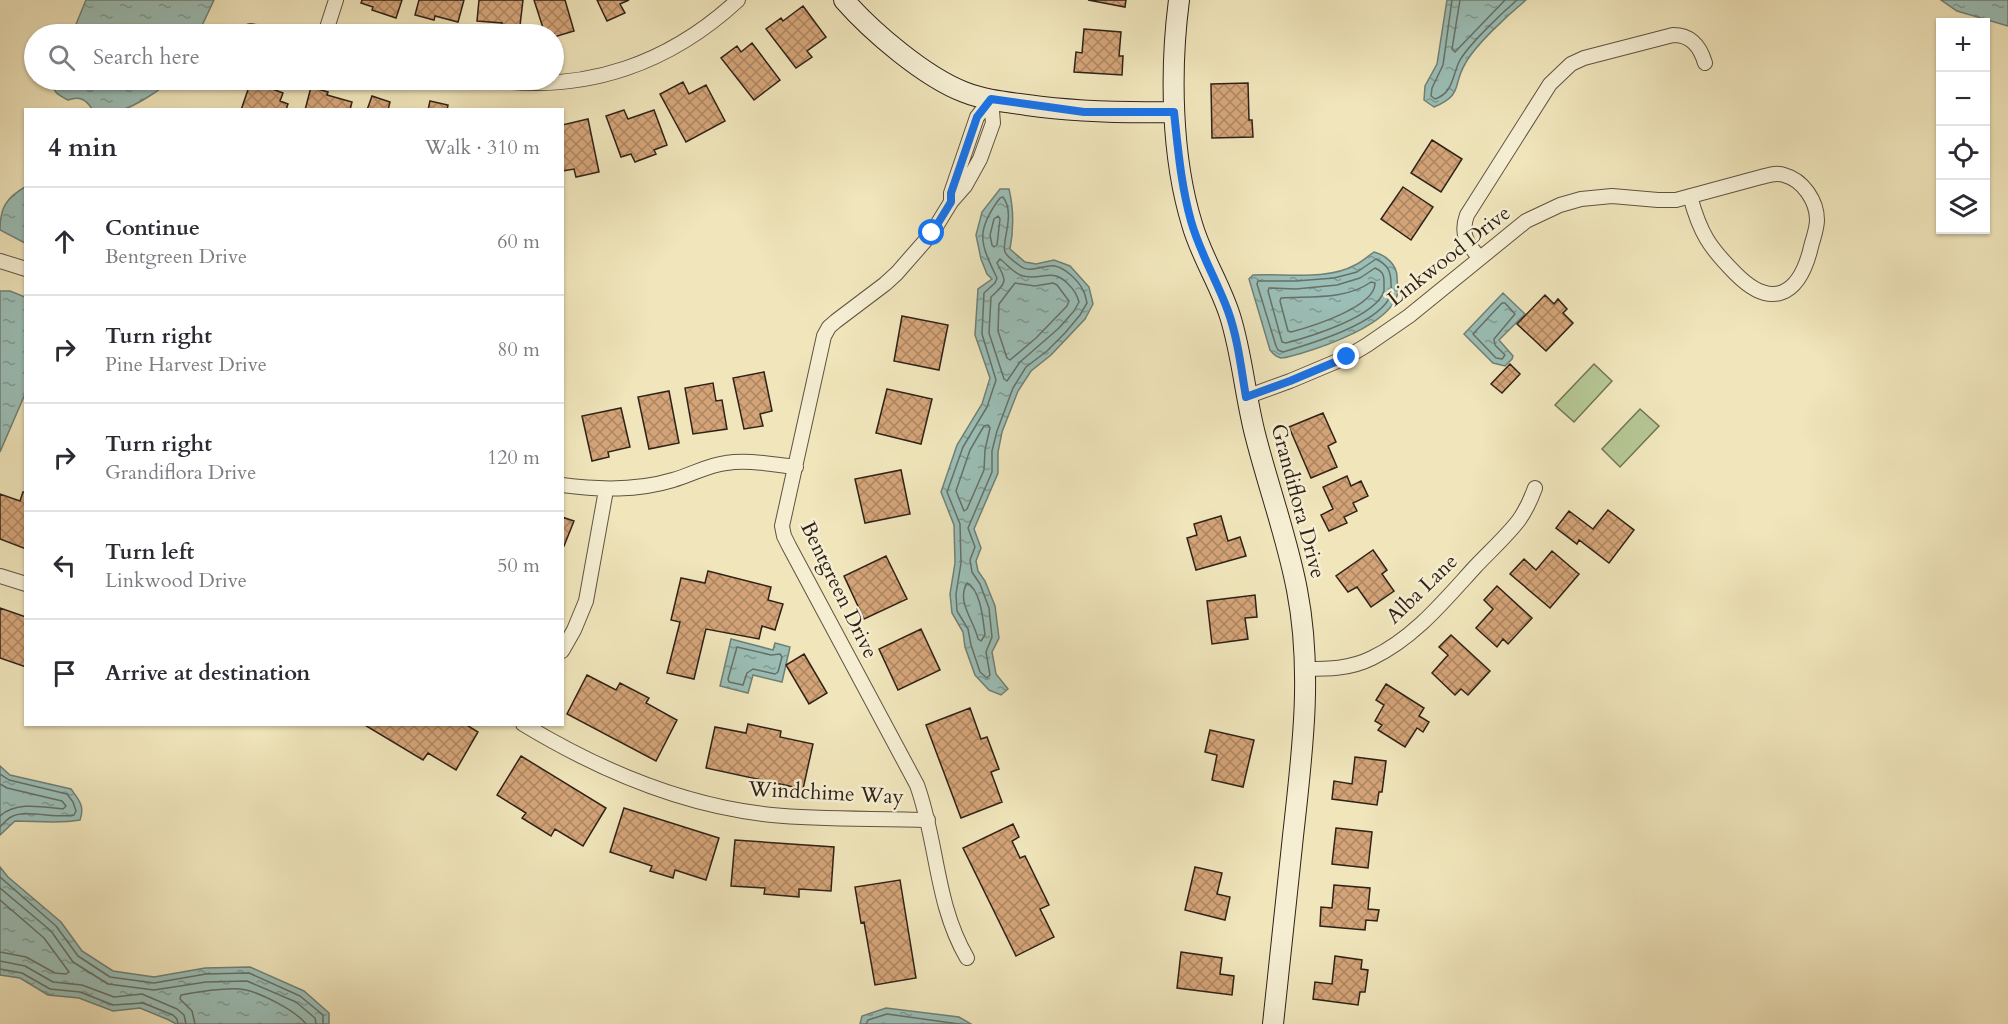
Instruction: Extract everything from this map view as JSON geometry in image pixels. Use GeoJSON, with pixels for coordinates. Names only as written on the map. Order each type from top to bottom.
{"type":"FeatureCollection","features":[{"type":"Feature","properties":{"kind":"street"},"geometry":{"type":"LineString","coordinates":[[328,24],[336,0]]}},
{"type":"Feature","properties":{"kind":"street"},"geometry":{"type":"LineString","coordinates":[[564,81],[583,80],[618,71],[655,57],[688,40],[712,24],[738,0]]}},
{"type":"Feature","properties":{"kind":"street"},"geometry":{"type":"LineString","coordinates":[[844,0],[887,42],[928,72],[965,92],[991,99],[1084,112],[1174,112]]}},
{"type":"Feature","properties":{"kind":"street","name":"Grandiflora Drive"},"geometry":{"type":"LineString","coordinates":[[1179,0],[1174,40],[1174,112],[1183,191],[1204,257],[1229,313],[1263,466],[1293,568],[1302,620],[1305,669],[1302,762],[1274,1024]]}},
{"type":"Feature","properties":{"kind":"street"},"geometry":{"type":"LineString","coordinates":[[1480,258],[1467,243],[1464,234],[1467,215],[1542,96],[1571,64],[1584,58],[1673,35],[1682,35],[1699,46],[1705,63]]}},
{"type":"Feature","properties":{"kind":"street","name":"Bentgreen Drive"},"geometry":{"type":"LineString","coordinates":[[967,958],[945,909],[934,862],[928,820],[917,785],[784,536],[783,518],[821,346],[829,327],[885,284],[932,233],[951,202],[951,193],[977,117],[991,99]]}},
{"type":"Feature","properties":{"kind":"street","name":"Linkwood Drive"},"geometry":{"type":"LineString","coordinates":[[1246,397],[1299,378],[1347,357],[1409,316],[1526,221],[1560,205],[1581,199],[1612,196],[1659,201],[1676,200],[1690,196],[1776,173],[1785,175],[1811,197],[1816,210],[1817,223],[1807,261],[1797,283],[1777,294],[1755,289],[1742,280],[1709,245],[1700,230],[1690,196]]}},
{"type":"Feature","properties":{"kind":"street"},"geometry":{"type":"LineString","coordinates":[[0,261],[24,268]]}},
{"type":"Feature","properties":{"kind":"street"},"geometry":{"type":"LineString","coordinates":[[564,485],[606,489],[639,488],[726,463],[742,462],[796,467]]}},
{"type":"Feature","properties":{"kind":"street","name":"Alba Lane"},"geometry":{"type":"LineString","coordinates":[[1305,669],[1353,666],[1371,659],[1400,641],[1430,615],[1518,522],[1535,488]]}},
{"type":"Feature","properties":{"kind":"street"},"geometry":{"type":"LineString","coordinates":[[564,648],[586,601],[606,489]]}},
{"type":"Feature","properties":{"kind":"street"},"geometry":{"type":"LineString","coordinates":[[0,576],[24,583]]}},
{"type":"Feature","properties":{"kind":"street","name":"Windchime Way"},"geometry":{"type":"LineString","coordinates":[[526,726],[613,772],[663,791],[713,805],[772,815],[928,820]]}},
{"type":"Feature","properties":{"kind":"green space"},"geometry":{"type":"Polygon","coordinates":[[[1594,364],[1612,381],[1574,422],[1555,405],[1594,364]]]}},
{"type":"Feature","properties":{"kind":"green space"},"geometry":{"type":"Polygon","coordinates":[[[1640,409],[1659,426],[1620,467],[1602,449],[1640,409]]]}},
{"type":"Feature","properties":{"kind":"water"},"geometry":{"type":"Polygon","coordinates":[[[86,0],[214,0],[203,24],[76,24],[86,0]]]}},
{"type":"Feature","properties":{"kind":"water"},"geometry":{"type":"Polygon","coordinates":[[[1447,0],[1526,0],[1476,48],[1461,72],[1454,93],[1450,98],[1434,107],[1424,100],[1425,86],[1437,64],[1447,0]]]}},
{"type":"Feature","properties":{"kind":"water"},"geometry":{"type":"Polygon","coordinates":[[[1941,0],[2008,0],[2008,26],[1990,21],[1990,18],[1981,18],[1957,11],[1941,0]]]}},
{"type":"Feature","properties":{"kind":"water"},"geometry":{"type":"Polygon","coordinates":[[[55,90],[159,90],[127,108],[91,108],[82,99],[68,100],[55,90]]]}},
{"type":"Feature","properties":{"kind":"water"},"geometry":{"type":"Polygon","coordinates":[[[24,188],[24,242],[0,230],[5,204],[24,188]]]}},
{"type":"Feature","properties":{"kind":"water"},"geometry":{"type":"Polygon","coordinates":[[[1000,189],[1009,189],[1011,197],[1013,219],[1010,249],[1025,262],[1036,264],[1054,260],[1070,266],[1089,287],[1093,304],[1085,319],[1051,355],[1031,371],[1018,391],[1002,432],[998,452],[998,473],[974,529],[981,548],[976,561],[978,571],[985,581],[995,606],[999,638],[992,652],[996,674],[1008,689],[1001,695],[989,690],[975,675],[965,647],[963,632],[952,613],[950,594],[955,563],[954,525],[941,492],[957,445],[982,404],[990,378],[975,335],[978,289],[992,279],[987,274],[981,259],[976,235],[982,212],[1000,189]]]}},
{"type":"Feature","properties":{"kind":"water"},"geometry":{"type":"Polygon","coordinates":[[[1374,252],[1390,261],[1397,273],[1398,294],[1391,306],[1369,325],[1339,340],[1286,358],[1279,358],[1273,354],[1249,279],[1253,275],[1331,273],[1358,264],[1374,252]]]}},
{"type":"Feature","properties":{"kind":"water"},"geometry":{"type":"Polygon","coordinates":[[[0,291],[10,291],[24,297],[24,396],[0,452],[0,291]]]}},
{"type":"Feature","properties":{"kind":"water"},"geometry":{"type":"Polygon","coordinates":[[[1503,293],[1525,314],[1499,340],[1513,356],[1505,366],[1493,363],[1464,334],[1503,293]]]}},
{"type":"Feature","properties":{"kind":"water"},"geometry":{"type":"Polygon","coordinates":[[[731,639],[773,650],[775,643],[790,647],[782,682],[753,675],[748,693],[720,686],[731,639]]]}},
{"type":"Feature","properties":{"kind":"water"},"geometry":{"type":"Polygon","coordinates":[[[0,766],[10,775],[71,789],[79,800],[80,820],[15,821],[0,835],[0,766]]]}},
{"type":"Feature","properties":{"kind":"water"},"geometry":{"type":"Polygon","coordinates":[[[0,867],[8,877],[61,922],[82,951],[113,971],[154,977],[205,968],[250,967],[304,991],[329,1013],[329,1024],[176,1024],[140,1008],[113,1011],[79,998],[48,995],[20,978],[0,975],[0,867]]]}},
{"type":"Feature","properties":{"kind":"water"},"geometry":{"type":"Polygon","coordinates":[[[886,1008],[959,1017],[971,1024],[860,1024],[862,1016],[886,1008]]]}},
{"type":"Feature","properties":{"kind":"building"},"geometry":{"type":"Polygon","coordinates":[[[362,0],[402,0],[396,18],[372,10],[373,7],[361,3],[362,0]]]}},
{"type":"Feature","properties":{"kind":"building"},"geometry":{"type":"Polygon","coordinates":[[[419,0],[464,0],[458,22],[435,16],[434,20],[415,15],[419,0]]]}},
{"type":"Feature","properties":{"kind":"building"},"geometry":{"type":"Polygon","coordinates":[[[479,0],[523,0],[520,24],[477,21],[479,0]]]}},
{"type":"Feature","properties":{"kind":"building"},"geometry":{"type":"Polygon","coordinates":[[[534,0],[565,0],[574,31],[564,34],[564,24],[542,24],[534,0]]]}},
{"type":"Feature","properties":{"kind":"building"},"geometry":{"type":"Polygon","coordinates":[[[597,0],[629,0],[620,4],[625,13],[607,21],[597,0]]]}},
{"type":"Feature","properties":{"kind":"building"},"geometry":{"type":"Polygon","coordinates":[[[1088,0],[1126,0],[1125,7],[1088,0]]]}},
{"type":"Feature","properties":{"kind":"building"},"geometry":{"type":"Polygon","coordinates":[[[803,6],[826,37],[807,51],[812,57],[796,68],[766,29],[781,18],[783,21],[803,6]]]}},
{"type":"Feature","properties":{"kind":"building"},"geometry":{"type":"Polygon","coordinates":[[[1084,29],[1121,32],[1119,56],[1123,56],[1122,75],[1074,72],[1076,52],[1082,53],[1084,29]]]}},
{"type":"Feature","properties":{"kind":"building"},"geometry":{"type":"Polygon","coordinates":[[[752,43],[780,80],[754,100],[721,58],[737,46],[741,52],[752,43]]]}},
{"type":"Feature","properties":{"kind":"building"},"geometry":{"type":"Polygon","coordinates":[[[683,82],[689,94],[706,85],[725,121],[686,142],[660,94],[683,82]]]}},
{"type":"Feature","properties":{"kind":"building"},"geometry":{"type":"Polygon","coordinates":[[[1248,83],[1249,120],[1252,120],[1253,137],[1212,138],[1211,84],[1248,83]]]}},
{"type":"Feature","properties":{"kind":"building"},"geometry":{"type":"Polygon","coordinates":[[[248,90],[275,90],[283,93],[280,101],[288,104],[287,108],[242,108],[248,90]]]}},
{"type":"Feature","properties":{"kind":"building"},"geometry":{"type":"Polygon","coordinates":[[[310,90],[321,90],[328,92],[327,95],[352,102],[350,108],[306,108],[310,90]]]}},
{"type":"Feature","properties":{"kind":"building"},"geometry":{"type":"Polygon","coordinates":[[[372,96],[390,102],[388,108],[368,108],[372,96]]]}},
{"type":"Feature","properties":{"kind":"building"},"geometry":{"type":"Polygon","coordinates":[[[430,101],[448,105],[447,108],[428,108],[430,101]]]}},
{"type":"Feature","properties":{"kind":"building"},"geometry":{"type":"Polygon","coordinates":[[[624,110],[628,119],[654,110],[667,145],[654,150],[656,154],[635,162],[631,154],[621,157],[606,116],[624,110]]]}},
{"type":"Feature","properties":{"kind":"building"},"geometry":{"type":"Polygon","coordinates":[[[588,119],[599,172],[576,177],[574,169],[564,171],[564,125],[588,119]]]}},
{"type":"Feature","properties":{"kind":"building"},"geometry":{"type":"Polygon","coordinates":[[[1432,140],[1462,159],[1441,192],[1411,173],[1432,140]]]}},
{"type":"Feature","properties":{"kind":"building"},"geometry":{"type":"Polygon","coordinates":[[[1403,187],[1433,207],[1411,240],[1381,219],[1403,187]]]}},
{"type":"Feature","properties":{"kind":"building"},"geometry":{"type":"Polygon","coordinates":[[[1545,295],[1554,304],[1558,299],[1567,309],[1563,313],[1573,323],[1546,351],[1517,324],[1545,295]]]}},
{"type":"Feature","properties":{"kind":"building"},"geometry":{"type":"Polygon","coordinates":[[[902,316],[948,325],[939,370],[894,361],[902,316]]]}},
{"type":"Feature","properties":{"kind":"building"},"geometry":{"type":"Polygon","coordinates":[[[1510,364],[1520,374],[1502,393],[1491,384],[1510,364]]]}},
{"type":"Feature","properties":{"kind":"building"},"geometry":{"type":"Polygon","coordinates":[[[764,372],[772,411],[760,414],[763,426],[744,429],[733,378],[764,372]]]}},
{"type":"Feature","properties":{"kind":"building"},"geometry":{"type":"Polygon","coordinates":[[[713,383],[716,401],[722,400],[727,429],[693,434],[685,388],[713,383]]]}},
{"type":"Feature","properties":{"kind":"building"},"geometry":{"type":"Polygon","coordinates":[[[887,389],[932,399],[921,444],[876,433],[887,389]]]}},
{"type":"Feature","properties":{"kind":"building"},"geometry":{"type":"Polygon","coordinates":[[[669,391],[679,443],[649,449],[638,397],[669,391]]]}},
{"type":"Feature","properties":{"kind":"building"},"geometry":{"type":"Polygon","coordinates":[[[621,408],[630,447],[608,452],[609,457],[592,461],[582,416],[621,408]]]}},
{"type":"Feature","properties":{"kind":"building"},"geometry":{"type":"Polygon","coordinates":[[[1323,413],[1336,442],[1328,446],[1337,467],[1311,478],[1289,427],[1323,413]]]}},
{"type":"Feature","properties":{"kind":"building"},"geometry":{"type":"Polygon","coordinates":[[[901,470],[910,514],[865,523],[855,479],[901,470]]]}},
{"type":"Feature","properties":{"kind":"building"},"geometry":{"type":"Polygon","coordinates":[[[1347,476],[1351,486],[1361,481],[1368,496],[1353,503],[1357,511],[1344,517],[1347,523],[1329,531],[1321,515],[1333,509],[1323,487],[1347,476]]]}},
{"type":"Feature","properties":{"kind":"building"},"geometry":{"type":"Polygon","coordinates":[[[24,492],[24,548],[0,539],[0,494],[20,501],[24,492]]]}},
{"type":"Feature","properties":{"kind":"building"},"geometry":{"type":"Polygon","coordinates":[[[1608,510],[1634,530],[1609,563],[1579,540],[1577,544],[1556,528],[1569,511],[1593,529],[1608,510]]]}},
{"type":"Feature","properties":{"kind":"building"},"geometry":{"type":"Polygon","coordinates":[[[1221,516],[1228,541],[1240,537],[1246,556],[1196,570],[1187,538],[1197,535],[1194,524],[1221,516]]]}},
{"type":"Feature","properties":{"kind":"building"},"geometry":{"type":"Polygon","coordinates":[[[564,518],[574,521],[564,546],[564,518]]]}},
{"type":"Feature","properties":{"kind":"building"},"geometry":{"type":"Polygon","coordinates":[[[1373,550],[1387,570],[1382,574],[1394,591],[1371,607],[1357,587],[1348,592],[1336,576],[1373,550]]]}},
{"type":"Feature","properties":{"kind":"building"},"geometry":{"type":"Polygon","coordinates":[[[1552,551],[1579,574],[1550,608],[1510,574],[1524,559],[1536,570],[1552,551]]]}},
{"type":"Feature","properties":{"kind":"building"},"geometry":{"type":"Polygon","coordinates":[[[886,556],[907,599],[864,619],[844,576],[886,556]]]}},
{"type":"Feature","properties":{"kind":"building"},"geometry":{"type":"Polygon","coordinates":[[[708,571],[771,587],[768,600],[783,604],[775,630],[762,626],[759,639],[706,629],[694,679],[667,673],[680,622],[671,620],[681,578],[705,583],[708,571]]]}},
{"type":"Feature","properties":{"kind":"building"},"geometry":{"type":"Polygon","coordinates":[[[1497,586],[1532,618],[1508,644],[1503,639],[1497,647],[1476,628],[1493,609],[1484,600],[1497,586]]]}},
{"type":"Feature","properties":{"kind":"building"},"geometry":{"type":"Polygon","coordinates":[[[1255,595],[1257,617],[1245,618],[1248,639],[1212,644],[1207,601],[1255,595]]]}},
{"type":"Feature","properties":{"kind":"building"},"geometry":{"type":"Polygon","coordinates":[[[0,608],[24,616],[24,666],[0,658],[0,608]]]}},
{"type":"Feature","properties":{"kind":"building"},"geometry":{"type":"Polygon","coordinates":[[[921,629],[940,670],[898,690],[879,649],[921,629]]]}},
{"type":"Feature","properties":{"kind":"building"},"geometry":{"type":"Polygon","coordinates":[[[1451,635],[1490,671],[1468,695],[1461,689],[1455,695],[1432,673],[1448,655],[1439,647],[1451,635]]]}},
{"type":"Feature","properties":{"kind":"building"},"geometry":{"type":"Polygon","coordinates":[[[804,654],[827,693],[809,704],[786,665],[804,654]]]}},
{"type":"Feature","properties":{"kind":"building"},"geometry":{"type":"Polygon","coordinates":[[[587,675],[616,690],[620,683],[649,698],[646,703],[677,720],[656,761],[567,714],[587,675]]]}},
{"type":"Feature","properties":{"kind":"building"},"geometry":{"type":"Polygon","coordinates":[[[1386,684],[1424,708],[1419,716],[1429,722],[1423,732],[1417,728],[1405,747],[1378,730],[1382,725],[1375,721],[1384,705],[1376,700],[1386,684]]]}},
{"type":"Feature","properties":{"kind":"building"},"geometry":{"type":"Polygon","coordinates":[[[970,708],[981,739],[987,737],[999,769],[991,772],[1002,802],[961,818],[926,725],[970,708]]]}},
{"type":"Feature","properties":{"kind":"building"},"geometry":{"type":"Polygon","coordinates":[[[748,724],[781,731],[780,737],[813,744],[803,789],[706,768],[715,727],[746,733],[748,724]]]}},
{"type":"Feature","properties":{"kind":"building"},"geometry":{"type":"Polygon","coordinates":[[[366,726],[468,726],[478,732],[456,770],[428,753],[423,760],[366,726]]]}},
{"type":"Feature","properties":{"kind":"building"},"geometry":{"type":"Polygon","coordinates":[[[1210,730],[1254,740],[1243,787],[1212,780],[1217,755],[1205,752],[1210,730]]]}},
{"type":"Feature","properties":{"kind":"building"},"geometry":{"type":"Polygon","coordinates":[[[521,756],[606,808],[583,846],[555,829],[551,836],[522,818],[526,813],[497,795],[521,756]]]}},
{"type":"Feature","properties":{"kind":"building"},"geometry":{"type":"Polygon","coordinates":[[[1355,757],[1386,761],[1382,792],[1379,792],[1377,805],[1332,799],[1334,781],[1352,784],[1355,757]]]}},
{"type":"Feature","properties":{"kind":"building"},"geometry":{"type":"Polygon","coordinates":[[[624,808],[719,838],[706,880],[675,870],[673,878],[650,871],[652,866],[610,852],[624,808]]]}},
{"type":"Feature","properties":{"kind":"building"},"geometry":{"type":"Polygon","coordinates":[[[1013,824],[1019,837],[1012,841],[1020,858],[1025,856],[1049,905],[1040,909],[1054,937],[1016,956],[963,848],[1013,824]]]}},
{"type":"Feature","properties":{"kind":"building"},"geometry":{"type":"Polygon","coordinates":[[[1336,828],[1372,832],[1368,868],[1332,864],[1336,828]]]}},
{"type":"Feature","properties":{"kind":"building"},"geometry":{"type":"Polygon","coordinates":[[[735,840],[834,847],[831,891],[799,889],[799,897],[764,894],[765,888],[731,886],[735,840]]]}},
{"type":"Feature","properties":{"kind":"building"},"geometry":{"type":"Polygon","coordinates":[[[1195,867],[1222,873],[1217,894],[1230,897],[1225,920],[1185,910],[1195,867]]]}},
{"type":"Feature","properties":{"kind":"building"},"geometry":{"type":"Polygon","coordinates":[[[900,880],[916,978],[875,985],[864,922],[861,923],[855,887],[900,880]]]}},
{"type":"Feature","properties":{"kind":"building"},"geometry":{"type":"Polygon","coordinates":[[[1334,885],[1370,888],[1368,909],[1379,910],[1377,921],[1366,920],[1365,930],[1320,926],[1321,907],[1332,908],[1334,885]]]}},
{"type":"Feature","properties":{"kind":"building"},"geometry":{"type":"Polygon","coordinates":[[[1181,952],[1222,958],[1220,974],[1234,976],[1232,995],[1177,988],[1181,952]]]}},
{"type":"Feature","properties":{"kind":"building"},"geometry":{"type":"Polygon","coordinates":[[[1335,956],[1362,960],[1361,969],[1368,970],[1365,992],[1360,992],[1358,1005],[1313,999],[1315,982],[1332,984],[1335,956]]]}},
{"type":"Feature","properties":{"kind":"route"},"geometry":{"type":"LineString","coordinates":[[932,233],[951,202],[951,193],[977,117],[991,99],[1084,112],[1174,112],[1183,191],[1204,257],[1229,313],[1246,397],[1347,357]]}}]}
